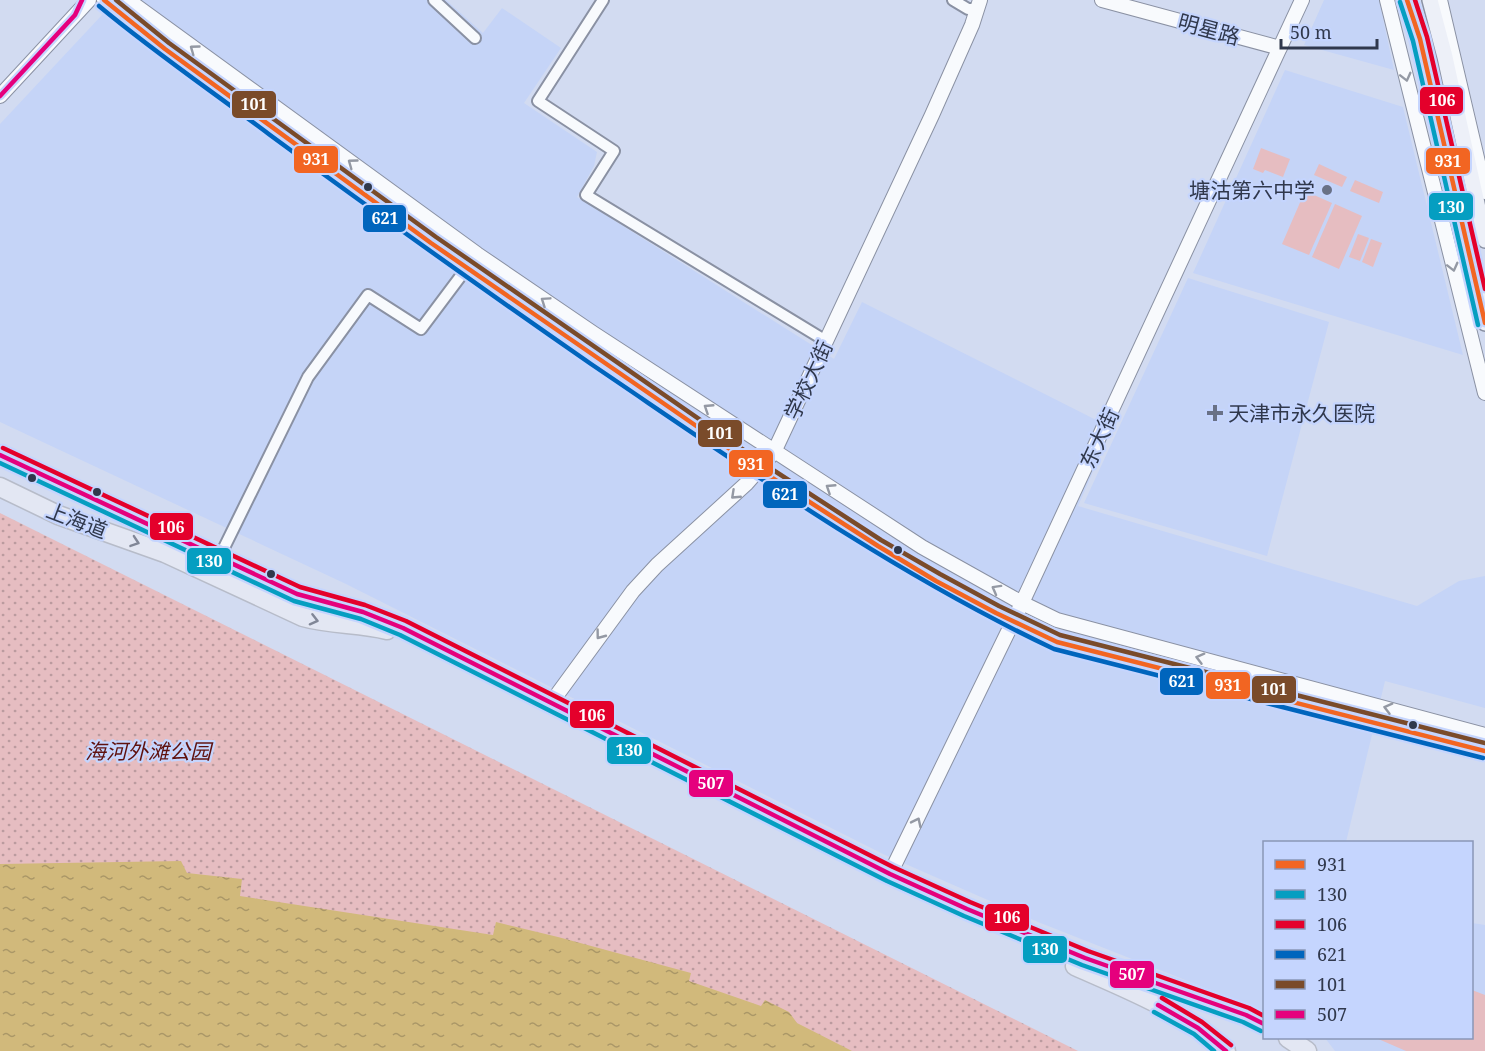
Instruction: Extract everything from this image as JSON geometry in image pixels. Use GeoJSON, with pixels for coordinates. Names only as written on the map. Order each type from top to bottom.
{"type":"FeatureCollection","features":[{"type":"Feature","properties":{"kind":"main road"},"geometry":{"type":"LineString","coordinates":[[1407,0],[1420,39],[1485,323]]}},
{"type":"Feature","properties":{"kind":"main road"},"geometry":{"type":"LineString","coordinates":[[1430,0],[1485,240]]}},
{"type":"Feature","properties":{"kind":"main road"},"geometry":{"type":"LineString","coordinates":[[1440,0],[1444,57]]}},
{"type":"Feature","properties":{"kind":"main road","name":"上海道"},"geometry":{"type":"LineString","coordinates":[[0,455],[297,594],[363,612],[393,623],[890,874],[967,909],[1085,958],[1246,1015],[1263,1024]]}},
{"type":"Feature","properties":{"kind":"main road","name":"上海道"},"geometry":{"type":"LineString","coordinates":[[0,487],[58,515],[165,553],[303,617],[319,622],[371,626],[405,637],[886,879],[1158,1005],[1198,1028],[1226,1051]]}},
{"type":"Feature","properties":{"kind":"main road"},"geometry":{"type":"LineString","coordinates":[[1289,1039],[1307,1051]]}},
{"type":"Feature","properties":{"kind":"street"},"geometry":{"type":"LineString","coordinates":[[75,15],[82,0]]}},
{"type":"Feature","properties":{"kind":"street"},"geometry":{"type":"LineString","coordinates":[[0,96],[89,0]]}},
{"type":"Feature","properties":{"kind":"street"},"geometry":{"type":"LineString","coordinates":[[104,0],[466,269],[759,470],[897,558],[1013,622],[1057,642],[1485,751]]}},
{"type":"Feature","properties":{"kind":"street"},"geometry":{"type":"LineString","coordinates":[[128,0],[477,254],[774,452],[922,547],[1022,603],[1058,620],[1485,735]]}},
{"type":"Feature","properties":{"kind":"street"},"geometry":{"type":"LineString","coordinates":[[434,0],[475,38]]}},
{"type":"Feature","properties":{"kind":"street"},"geometry":{"type":"LineString","coordinates":[[603,0],[538,101],[614,152],[586,195],[826,341]]}},
{"type":"Feature","properties":{"kind":"street"},"geometry":{"type":"LineString","coordinates":[[954,0],[968,9],[978,4]]}},
{"type":"Feature","properties":{"kind":"street","name":"明星路"},"geometry":{"type":"LineString","coordinates":[[1102,0],[1280,48]]}},
{"type":"Feature","properties":{"kind":"street","name":"东大街"},"geometry":{"type":"LineString","coordinates":[[890,874],[1022,603],[1302,0]]}},
{"type":"Feature","properties":{"kind":"street"},"geometry":{"type":"LineString","coordinates":[[1387,0],[1485,393]]}},
{"type":"Feature","properties":{"kind":"street"},"geometry":{"type":"LineString","coordinates":[[1440,0],[1485,192]]}},
{"type":"Feature","properties":{"kind":"street","name":"学校大街"},"geometry":{"type":"LineString","coordinates":[[550,703],[633,591],[657,565],[747,483],[774,452],[932,115],[978,4]]}},
{"type":"Feature","properties":{"kind":"street"},"geometry":{"type":"LineString","coordinates":[[219,558],[308,376],[368,295],[421,329],[466,269]]}},
{"type":"Feature","properties":{"kind":"shaded area"},"geometry":{"type":"Polygon","coordinates":[[[116,0],[446,0],[483,33],[502,8],[561,48],[524,103],[597,152],[594,166],[577,197],[834,359],[862,302],[1112,428],[1078,506],[1417,606],[1459,581],[1485,576],[1485,708],[1385,681],[1346,841],[1263,841],[1263,1011],[1038,922],[885,855],[346,584],[0,422],[0,124],[116,0]]]}},
{"type":"Feature","properties":{"kind":"shaded area"},"geometry":{"type":"Polygon","coordinates":[[[1324,0],[1379,0],[1394,70],[1304,45],[1324,0]]]}},
{"type":"Feature","properties":{"kind":"shaded area","name":"塘沽第六中学"},"geometry":{"type":"Polygon","coordinates":[[[1285,70],[1403,107],[1463,355],[1193,273],[1285,70]]]}},
{"type":"Feature","properties":{"kind":"shaded area","name":"天津市永久医院"},"geometry":{"type":"Polygon","coordinates":[[[1188,278],[1329,322],[1267,556],[1084,503],[1188,278]]]}},
{"type":"Feature","properties":{"kind":"shaded area"},"geometry":{"type":"Polygon","coordinates":[[[1473,923],[1485,925],[1485,1051],[1335,1051],[1326,1039],[1473,1039],[1473,923]]]}},
{"type":"Feature","properties":{"kind":"green space"},"geometry":{"type":"Polygon","coordinates":[[[1261,148],[1290,159],[1283,177],[1265,170],[1263,173],[1253,169],[1261,148]]]}},
{"type":"Feature","properties":{"kind":"green space"},"geometry":{"type":"Polygon","coordinates":[[[1319,164],[1347,177],[1342,187],[1314,175],[1319,164]]]}},
{"type":"Feature","properties":{"kind":"green space"},"geometry":{"type":"Polygon","coordinates":[[[1355,180],[1383,192],[1379,203],[1350,191],[1355,180]]]}},
{"type":"Feature","properties":{"kind":"green space"},"geometry":{"type":"Polygon","coordinates":[[[1305,191],[1332,203],[1309,255],[1282,244],[1305,191]]]}},
{"type":"Feature","properties":{"kind":"green space"},"geometry":{"type":"Polygon","coordinates":[[[1335,204],[1362,216],[1339,269],[1312,257],[1335,204]]]}},
{"type":"Feature","properties":{"kind":"green space"},"geometry":{"type":"Polygon","coordinates":[[[1358,234],[1369,238],[1360,261],[1349,257],[1358,234]]]}},
{"type":"Feature","properties":{"kind":"green space"},"geometry":{"type":"Polygon","coordinates":[[[1371,239],[1382,243],[1373,267],[1362,262],[1371,239]]]}},
{"type":"Feature","properties":{"kind":"green space","name":"海河外滩公园"},"geometry":{"type":"Polygon","coordinates":[[[0,513],[1078,1051],[748,1051],[0,905],[0,513]]]}},
{"type":"Feature","properties":{"kind":"green space"},"geometry":{"type":"Polygon","coordinates":[[[1473,990],[1485,995],[1485,1051],[1406,1051],[1378,1039],[1473,1039],[1473,990]]]}},
{"type":"Feature","properties":{"kind":"water"},"geometry":{"type":"Polygon","coordinates":[[[181,861],[187,873],[242,879],[240,896],[493,935],[496,922],[691,973],[689,981],[761,1006],[765,1000],[789,1012],[797,1023],[852,1051],[0,1051],[0,864],[181,861]]]}},
{"type":"Feature","properties":{"kind":"transit line","name":"507"},"geometry":{"type":"LineString","coordinates":[[0,96],[75,15],[82,0]]}},
{"type":"Feature","properties":{"kind":"transit line","name":"931"},"geometry":{"type":"LineString","coordinates":[[104,0],[165,49],[431,243],[763,472],[936,581],[1057,642],[1485,751]]}},
{"type":"Feature","properties":{"kind":"transit line","name":"101"},"geometry":{"type":"LineString","coordinates":[[116,0],[169,43],[436,237],[767,466],[881,540],[940,574],[1060,635],[1485,743]]}},
{"type":"Feature","properties":{"kind":"transit line","name":"931"},"geometry":{"type":"LineString","coordinates":[[1407,0],[1420,39],[1485,323]]}},
{"type":"Feature","properties":{"kind":"transit line","name":"106"},"geometry":{"type":"LineString","coordinates":[[1415,0],[1427,37],[1485,289]]}},
{"type":"Feature","properties":{"kind":"transit line","name":"130"},"geometry":{"type":"LineString","coordinates":[[1400,2],[1413,41],[1478,325]]}},
{"type":"Feature","properties":{"kind":"transit line","name":"621"},"geometry":{"type":"LineString","coordinates":[[99,6],[162,56],[310,164],[591,364],[817,516],[933,586],[993,619],[1054,649],[1483,758]]}},
{"type":"Feature","properties":{"kind":"transit line","name":"106"},"geometry":{"type":"LineString","coordinates":[[3,448],[300,587],[365,605],[406,621],[893,867],[970,902],[1088,951],[1249,1008],[1263,1015]]}},
{"type":"Feature","properties":{"kind":"transit line","name":"507"},"geometry":{"type":"LineString","coordinates":[[0,455],[297,594],[363,612],[403,628],[890,874],[967,909],[1085,958],[1246,1015],[1263,1024]]}},
{"type":"Feature","properties":{"kind":"transit line","name":"130"},"geometry":{"type":"LineString","coordinates":[[0,463],[294,601],[361,619],[400,635],[887,881],[964,916],[1082,965],[1243,1022],[1261,1031]]}},
{"type":"Feature","properties":{"kind":"transit line","name":"106"},"geometry":{"type":"LineString","coordinates":[[1162,998],[1202,1022],[1231,1045]]}},
{"type":"Feature","properties":{"kind":"transit line","name":"507"},"geometry":{"type":"LineString","coordinates":[[1158,1005],[1198,1028],[1226,1051]]}},
{"type":"Feature","properties":{"kind":"transit line","name":"130"},"geometry":{"type":"LineString","coordinates":[[1154,1012],[1194,1034],[1214,1051]]}},
{"type":"Feature","properties":{"kind":"place","name":"塘沽第六中学"},"geometry":{"type":"Point","coordinates":[1327,190]}},
{"type":"Feature","properties":{"kind":"place","name":"天津市永久医院"},"geometry":{"type":"Point","coordinates":[1215,413]}}]}
